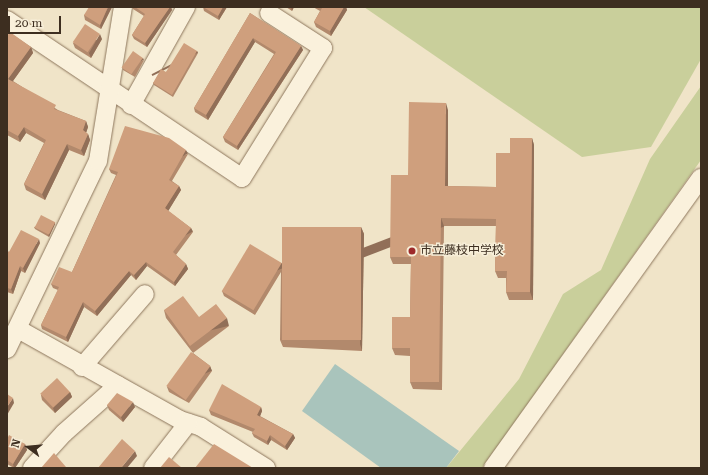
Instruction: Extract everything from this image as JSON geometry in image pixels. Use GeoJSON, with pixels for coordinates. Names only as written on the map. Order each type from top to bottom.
{"type":"FeatureCollection","features":[{"type":"Feature","properties":{"kind":"street"},"geometry":{"type":"LineString","coordinates":[[7,349],[98,161],[123,7]]}},
{"type":"Feature","properties":{"kind":"street"},"geometry":{"type":"LineString","coordinates":[[131,105],[186,7]]}},
{"type":"Feature","properties":{"kind":"street"},"geometry":{"type":"LineString","coordinates":[[7,20],[110,91],[242,178],[323,48],[269,13]]}},
{"type":"Feature","properties":{"kind":"street"},"geometry":{"type":"LineString","coordinates":[[493,468],[701,178]]}},
{"type":"Feature","properties":{"kind":"street"},"geometry":{"type":"LineString","coordinates":[[82,367],[144,294]]}},
{"type":"Feature","properties":{"kind":"street"},"geometry":{"type":"LineString","coordinates":[[18,329],[82,367],[188,423],[266,468]]}},
{"type":"Feature","properties":{"kind":"street"},"geometry":{"type":"LineString","coordinates":[[32,468],[64,433],[118,385]]}},
{"type":"Feature","properties":{"kind":"street"},"geometry":{"type":"LineString","coordinates":[[153,468],[188,423]]}},
{"type":"Feature","properties":{"kind":"green space"},"geometry":{"type":"Polygon","coordinates":[[[364,7],[701,7],[701,59],[651,147],[582,157],[364,7]]]}},
{"type":"Feature","properties":{"kind":"green space"},"geometry":{"type":"Polygon","coordinates":[[[701,86],[701,160],[482,468],[446,468],[519,379],[563,294],[601,270],[650,159],[701,86]]]}},
{"type":"Feature","properties":{"kind":"water"},"geometry":{"type":"Polygon","coordinates":[[[335,364],[459,451],[446,468],[381,468],[302,411],[335,364]]]}},
{"type":"Feature","properties":{"kind":"building"},"geometry":{"type":"Polygon","coordinates":[[[89,7],[108,7],[100,25],[84,15],[89,7]]]}},
{"type":"Feature","properties":{"kind":"building"},"geometry":{"type":"Polygon","coordinates":[[[135,7],[170,7],[145,43],[132,35],[145,14],[135,7]]]}},
{"type":"Feature","properties":{"kind":"building"},"geometry":{"type":"Polygon","coordinates":[[[203,7],[223,7],[218,16],[203,7]]]}},
{"type":"Feature","properties":{"kind":"building"},"geometry":{"type":"Polygon","coordinates":[[[320,7],[344,7],[330,31],[314,22],[322,8],[320,7]]]}},
{"type":"Feature","properties":{"kind":"building"},"geometry":{"type":"Polygon","coordinates":[[[250,13],[301,46],[237,146],[223,137],[276,52],[253,38],[206,115],[194,108],[250,13]]]}},
{"type":"Feature","properties":{"kind":"building"},"geometry":{"type":"Polygon","coordinates":[[[85,24],[100,34],[88,52],[73,42],[85,24]]]}},
{"type":"Feature","properties":{"kind":"building"},"geometry":{"type":"Polygon","coordinates":[[[10,32],[31,47],[8,79],[56,105],[54,109],[86,121],[83,130],[88,134],[81,150],[67,144],[42,194],[24,184],[46,140],[24,127],[18,136],[7,130],[7,36],[10,32]]]}},
{"type":"Feature","properties":{"kind":"building"},"geometry":{"type":"Polygon","coordinates":[[[184,43],[197,51],[172,95],[153,83],[161,69],[166,72],[184,43]]]}},
{"type":"Feature","properties":{"kind":"building"},"geometry":{"type":"Polygon","coordinates":[[[133,51],[143,58],[131,74],[122,67],[133,51]]]}},
{"type":"Feature","properties":{"kind":"building"},"geometry":{"type":"Polygon","coordinates":[[[409,102],[446,103],[445,186],[496,187],[496,153],[510,153],[510,138],[532,138],[530,292],[506,292],[507,271],[495,271],[496,219],[441,218],[439,382],[410,382],[410,348],[392,348],[392,317],[410,317],[411,257],[390,257],[391,175],[408,175],[409,102]]]}},
{"type":"Feature","properties":{"kind":"building"},"geometry":{"type":"Polygon","coordinates":[[[125,126],[169,138],[186,150],[169,180],[179,186],[165,208],[191,228],[173,252],[186,264],[174,282],[146,262],[134,275],[129,271],[95,311],[83,302],[66,337],[41,325],[59,287],[51,284],[59,267],[72,272],[118,172],[109,169],[125,126]]]}},
{"type":"Feature","properties":{"kind":"building"},"geometry":{"type":"Polygon","coordinates":[[[41,215],[55,222],[49,235],[35,227],[41,215]]]}},
{"type":"Feature","properties":{"kind":"building"},"geometry":{"type":"Polygon","coordinates":[[[282,227],[361,227],[361,340],[282,340],[282,227]]]}},
{"type":"Feature","properties":{"kind":"building"},"geometry":{"type":"Polygon","coordinates":[[[21,230],[39,239],[23,268],[20,266],[11,289],[7,288],[7,251],[9,252],[21,230]]]}},
{"type":"Feature","properties":{"kind":"building"},"geometry":{"type":"Polygon","coordinates":[[[250,244],[282,263],[253,310],[222,291],[250,244]]]}},
{"type":"Feature","properties":{"kind":"building"},"geometry":{"type":"Polygon","coordinates":[[[183,296],[199,317],[216,304],[227,318],[190,346],[164,310],[183,296]]]}},
{"type":"Feature","properties":{"kind":"building"},"geometry":{"type":"Polygon","coordinates":[[[191,352],[210,366],[186,400],[166,386],[191,352]]]}},
{"type":"Feature","properties":{"kind":"building"},"geometry":{"type":"Polygon","coordinates":[[[57,378],[70,392],[53,408],[40,394],[57,378]]]}},
{"type":"Feature","properties":{"kind":"building"},"geometry":{"type":"Polygon","coordinates":[[[222,384],[261,407],[257,415],[293,434],[285,446],[270,435],[267,441],[252,433],[255,429],[209,410],[222,384]]]}},
{"type":"Feature","properties":{"kind":"building"},"geometry":{"type":"Polygon","coordinates":[[[117,393],[133,402],[121,417],[107,405],[117,393]]]}},
{"type":"Feature","properties":{"kind":"building"},"geometry":{"type":"Polygon","coordinates":[[[7,394],[13,398],[7,407],[7,394]]]}},
{"type":"Feature","properties":{"kind":"building"},"geometry":{"type":"Polygon","coordinates":[[[9,435],[25,444],[13,464],[7,460],[7,439],[9,435]]]}},
{"type":"Feature","properties":{"kind":"building"},"geometry":{"type":"Polygon","coordinates":[[[122,439],[135,451],[121,468],[98,468],[122,439]]]}},
{"type":"Feature","properties":{"kind":"building"},"geometry":{"type":"Polygon","coordinates":[[[214,444],[253,468],[195,468],[214,444]]]}},
{"type":"Feature","properties":{"kind":"building"},"geometry":{"type":"Polygon","coordinates":[[[54,453],[66,467],[41,468],[54,453]]]}},
{"type":"Feature","properties":{"kind":"building"},"geometry":{"type":"Polygon","coordinates":[[[169,457],[182,468],[160,468],[169,457]]]}},
{"type":"Feature","properties":{"kind":"place","name":"市立藤枝中学校"},"geometry":{"type":"Point","coordinates":[412,251]}}]}
